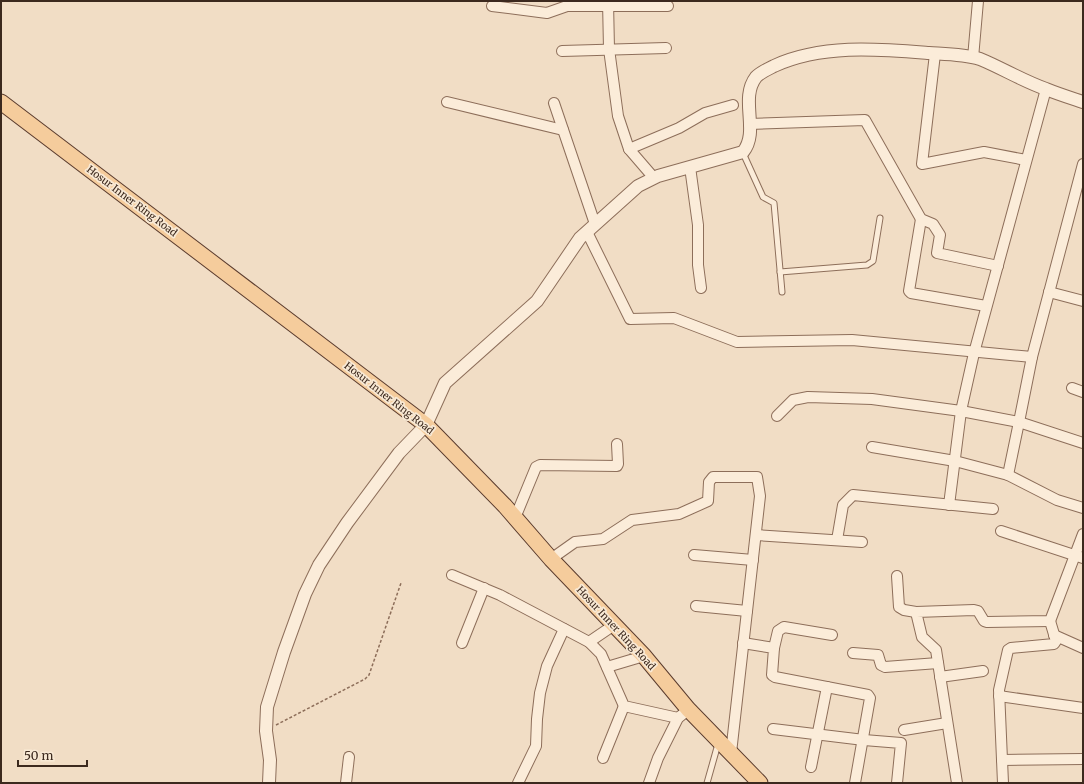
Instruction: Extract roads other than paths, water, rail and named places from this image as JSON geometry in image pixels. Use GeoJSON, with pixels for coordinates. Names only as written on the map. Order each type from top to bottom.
{"type":"FeatureCollection","features":[{"type":"Feature","properties":{"kind":"main road","name":"Hosur Inner Ring Road"},"geometry":{"type":"LineString","coordinates":[[1,102],[426,425],[644,656],[683,714],[719,741],[760,783]]}},
{"type":"Feature","properties":{"kind":"street"},"geometry":{"type":"LineString","coordinates":[[972,58],[978,1]]}},
{"type":"Feature","properties":{"kind":"street"},"geometry":{"type":"LineString","coordinates":[[608,4],[609,49],[618,116],[629,149],[654,178]]}},
{"type":"Feature","properties":{"kind":"street"},"geometry":{"type":"LineString","coordinates":[[492,6],[520,5],[547,13],[556,5],[567,6],[608,4],[668,6]]}},
{"type":"Feature","properties":{"kind":"street"},"geometry":{"type":"LineString","coordinates":[[562,50],[666,48]]}},
{"type":"Feature","properties":{"kind":"street"},"geometry":{"type":"LineString","coordinates":[[269,783],[270,760],[266,731],[267,707],[274,682],[305,594],[319,565],[399,453],[426,425],[445,383],[536,301],[580,238],[638,186],[654,178],[742,152],[748,146],[748,103],[750,88],[757,77],[765,70],[786,60],[816,52],[862,50],[934,54],[979,59],[1046,90],[1083,102]]}},
{"type":"Feature","properties":{"kind":"street"},"geometry":{"type":"LineString","coordinates":[[934,54],[922,164],[984,152],[1026,160]]}},
{"type":"Feature","properties":{"kind":"street"},"geometry":{"type":"LineString","coordinates":[[949,505],[962,411],[974,353],[1046,90]]}},
{"type":"Feature","properties":{"kind":"street"},"geometry":{"type":"LineString","coordinates":[[447,102],[563,130]]}},
{"type":"Feature","properties":{"kind":"street"},"geometry":{"type":"LineString","coordinates":[[554,103],[591,228],[630,319],[674,318],[737,342],[852,340],[974,353],[1032,357]]}},
{"type":"Feature","properties":{"kind":"street"},"geometry":{"type":"LineString","coordinates":[[629,149],[679,128],[705,113],[733,105]]}},
{"type":"Feature","properties":{"kind":"street"},"geometry":{"type":"LineString","coordinates":[[749,124],[865,120],[921,219],[933,224],[940,235],[937,253],[998,266]]}},
{"type":"Feature","properties":{"kind":"street"},"geometry":{"type":"LineString","coordinates":[[1008,475],[1032,357],[1083,164]]}},
{"type":"Feature","properties":{"kind":"street"},"geometry":{"type":"LineString","coordinates":[[690,167],[698,225],[698,265],[700,288]]}},
{"type":"Feature","properties":{"kind":"street"},"geometry":{"type":"LineString","coordinates":[[921,219],[909,291],[911,293],[986,306]]}},
{"type":"Feature","properties":{"kind":"street"},"geometry":{"type":"LineString","coordinates":[[1049,292],[1083,301]]}},
{"type":"Feature","properties":{"kind":"street"},"geometry":{"type":"LineString","coordinates":[[1072,388],[1083,392]]}},
{"type":"Feature","properties":{"kind":"street"},"geometry":{"type":"LineString","coordinates":[[777,416],[793,400],[808,398],[872,399],[962,411],[1018,422],[1083,443]]}},
{"type":"Feature","properties":{"kind":"street"},"geometry":{"type":"LineString","coordinates":[[515,518],[536,467],[540,465],[617,466],[617,444]]}},
{"type":"Feature","properties":{"kind":"street"},"geometry":{"type":"LineString","coordinates":[[872,447],[955,461],[1008,475],[1057,500],[1083,508]]}},
{"type":"Feature","properties":{"kind":"street"},"geometry":{"type":"LineString","coordinates":[[551,559],[575,542],[603,539],[632,520],[679,514],[704,504],[708,501],[709,482],[713,477],[753,476],[758,479],[760,496],[731,753]]}},
{"type":"Feature","properties":{"kind":"street"},"geometry":{"type":"LineString","coordinates":[[838,540],[843,505],[853,494],[993,509]]}},
{"type":"Feature","properties":{"kind":"street"},"geometry":{"type":"LineString","coordinates":[[1001,531],[1078,557]]}},
{"type":"Feature","properties":{"kind":"street"},"geometry":{"type":"LineString","coordinates":[[756,534],[862,542]]}},
{"type":"Feature","properties":{"kind":"street"},"geometry":{"type":"LineString","coordinates":[[1003,783],[999,696],[1008,650],[1054,644],[1056,641],[1050,621],[1078,557],[1083,534]]}},
{"type":"Feature","properties":{"kind":"street"},"geometry":{"type":"LineString","coordinates":[[694,555],[753,560]]}},
{"type":"Feature","properties":{"kind":"street"},"geometry":{"type":"LineString","coordinates":[[452,575],[484,588],[589,642],[601,654],[624,706],[604,758]]}},
{"type":"Feature","properties":{"kind":"street"},"geometry":{"type":"LineString","coordinates":[[897,576],[899,607],[904,610],[916,612],[974,610],[978,611],[984,621],[987,622],[1050,621]]}},
{"type":"Feature","properties":{"kind":"street"},"geometry":{"type":"LineString","coordinates":[[462,643],[484,588]]}},
{"type":"Feature","properties":{"kind":"street"},"geometry":{"type":"LineString","coordinates":[[696,606],[747,611]]}},
{"type":"Feature","properties":{"kind":"street"},"geometry":{"type":"LineString","coordinates":[[916,612],[922,637],[936,650],[957,783]]}},
{"type":"Feature","properties":{"kind":"street"},"geometry":{"type":"LineString","coordinates":[[589,642],[614,625]]}},
{"type":"Feature","properties":{"kind":"street"},"geometry":{"type":"LineString","coordinates":[[832,635],[784,627],[778,631],[774,648],[773,676],[868,695],[870,698],[864,740],[855,783]]}},
{"type":"Feature","properties":{"kind":"street"},"geometry":{"type":"LineString","coordinates":[[518,783],[536,746],[536,719],[540,693],[547,666],[564,629]]}},
{"type":"Feature","properties":{"kind":"street"},"geometry":{"type":"LineString","coordinates":[[1054,635],[1083,648]]}},
{"type":"Feature","properties":{"kind":"street"},"geometry":{"type":"LineString","coordinates":[[743,643],[774,648]]}},
{"type":"Feature","properties":{"kind":"street"},"geometry":{"type":"LineString","coordinates":[[853,653],[878,655],[881,665],[885,667],[938,663]]}},
{"type":"Feature","properties":{"kind":"street"},"geometry":{"type":"LineString","coordinates":[[607,667],[644,656]]}},
{"type":"Feature","properties":{"kind":"street"},"geometry":{"type":"LineString","coordinates":[[940,677],[983,671]]}},
{"type":"Feature","properties":{"kind":"street"},"geometry":{"type":"LineString","coordinates":[[811,766],[827,687]]}},
{"type":"Feature","properties":{"kind":"street"},"geometry":{"type":"LineString","coordinates":[[999,696],[1083,708]]}},
{"type":"Feature","properties":{"kind":"street"},"geometry":{"type":"LineString","coordinates":[[624,706],[683,714],[658,758],[649,783]]}},
{"type":"Feature","properties":{"kind":"street"},"geometry":{"type":"LineString","coordinates":[[904,730],[948,723]]}},
{"type":"Feature","properties":{"kind":"street"},"geometry":{"type":"LineString","coordinates":[[774,729],[901,743],[896,783]]}},
{"type":"Feature","properties":{"kind":"street"},"geometry":{"type":"LineString","coordinates":[[346,783],[349,757]]}},
{"type":"Feature","properties":{"kind":"street"},"geometry":{"type":"LineString","coordinates":[[1002,760],[1083,759]]}},
{"type":"Feature","properties":{"kind":"lane"},"geometry":{"type":"LineString","coordinates":[[742,152],[763,196],[774,203],[782,292]]}},
{"type":"Feature","properties":{"kind":"lane"},"geometry":{"type":"LineString","coordinates":[[780,272],[867,265],[873,261],[880,218]]}},
{"type":"Feature","properties":{"kind":"lane"},"geometry":{"type":"LineString","coordinates":[[706,783],[719,741]]}}]}
